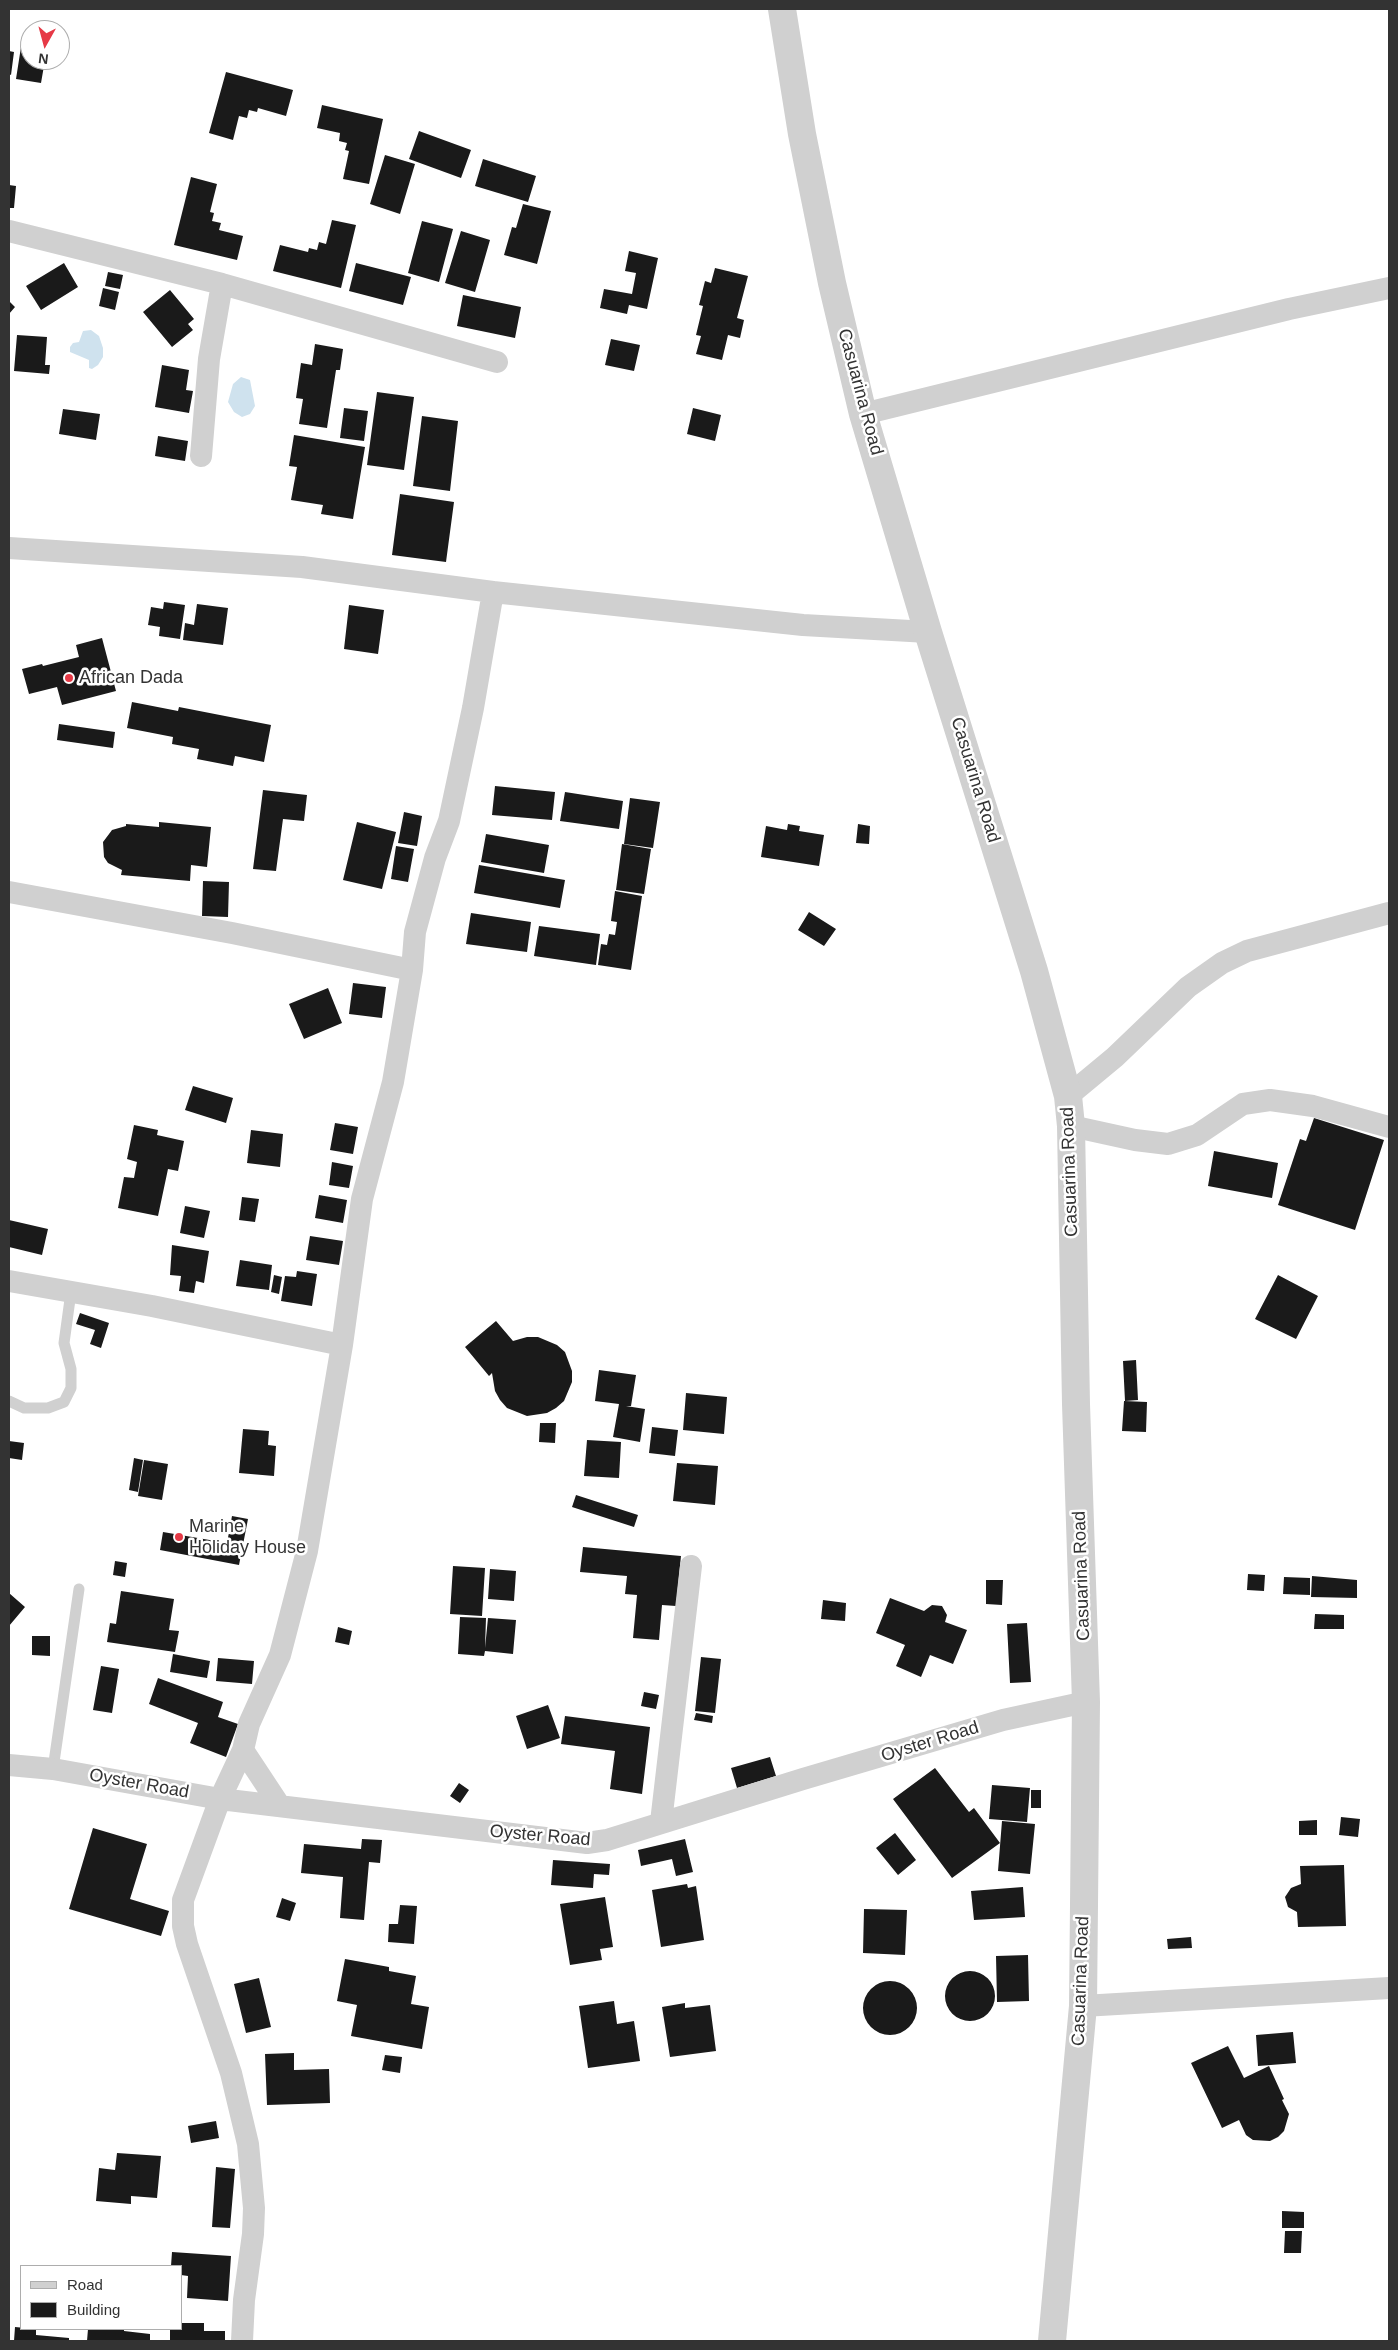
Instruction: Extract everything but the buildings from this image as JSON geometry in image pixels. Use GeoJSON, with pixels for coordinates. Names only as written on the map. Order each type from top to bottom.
{"type":"FeatureCollection","features":[{"type":"Feature","properties":{"kind":"street","name":"Casuarina Road"},"geometry":{"type":"LineString","coordinates":[[782,9],[802,134],[832,283],[863,414],[928,632],[1034,971],[1068,1096],[1071,1126],[1076,1404],[1086,1702],[1083,2006],[1052,2341]]}},
{"type":"Feature","properties":{"kind":"street"},"geometry":{"type":"LineString","coordinates":[[9,231],[222,284],[497,362]]}},
{"type":"Feature","properties":{"kind":"street"},"geometry":{"type":"LineString","coordinates":[[201,456],[209,358],[222,284]]}},
{"type":"Feature","properties":{"kind":"street"},"geometry":{"type":"LineString","coordinates":[[863,414],[1289,309],[1389,288]]}},
{"type":"Feature","properties":{"kind":"street"},"geometry":{"type":"LineString","coordinates":[[9,548],[302,567],[493,592],[793,624],[928,632]]}},
{"type":"Feature","properties":{"kind":"street"},"geometry":{"type":"LineString","coordinates":[[242,2341],[254,2217],[248,2144],[231,2074],[183,1926],[183,1900],[220,1798],[243,1750],[249,1724],[280,1655],[307,1551],[342,1345],[362,1200],[393,1082],[412,970],[415,932],[435,858],[449,821],[473,708],[493,592]]}},
{"type":"Feature","properties":{"kind":"street"},"geometry":{"type":"LineString","coordinates":[[9,892],[222,931],[412,970]]}},
{"type":"Feature","properties":{"kind":"street"},"geometry":{"type":"LineString","coordinates":[[1068,1096],[1115,1057],[1188,987],[1222,963],[1247,950],[1389,913]]}},
{"type":"Feature","properties":{"kind":"street"},"geometry":{"type":"LineString","coordinates":[[1071,1126],[1135,1140],[1168,1144],[1197,1135],[1243,1104],[1270,1100],[1313,1106],[1389,1127]]}},
{"type":"Feature","properties":{"kind":"street"},"geometry":{"type":"LineString","coordinates":[[9,1281],[152,1306],[342,1345]]}},
{"type":"Feature","properties":{"kind":"street"},"geometry":{"type":"LineString","coordinates":[[661,1822],[691,1566]]}},
{"type":"Feature","properties":{"kind":"street","name":"Oyster Road"},"geometry":{"type":"LineString","coordinates":[[9,1765],[53,1769],[220,1798],[587,1843],[607,1840],[661,1822],[1003,1720],[1086,1702]]}},
{"type":"Feature","properties":{"kind":"street"},"geometry":{"type":"LineString","coordinates":[[243,1750],[280,1806]]}},
{"type":"Feature","properties":{"kind":"street"},"geometry":{"type":"LineString","coordinates":[[1083,2006],[1389,1988]]}},
{"type":"Feature","properties":{"kind":"lane"},"geometry":{"type":"LineString","coordinates":[[9,1401],[24,1408],[48,1408],[64,1402],[72,1388],[71,1369],[64,1343],[71,1292]]}},
{"type":"Feature","properties":{"kind":"lane"},"geometry":{"type":"LineString","coordinates":[[53,1769],[79,1589]]}},
{"type":"Feature","properties":{"kind":"water"},"geometry":{"type":"Polygon","coordinates":[[[91,330],[99,336],[103,348],[103,357],[98,365],[92,369],[89,368],[89,360],[70,352],[70,347],[73,343],[79,342],[83,331],[91,330]]]}},
{"type":"Feature","properties":{"kind":"water"},"geometry":{"type":"Polygon","coordinates":[[[241,377],[250,380],[255,406],[250,414],[242,417],[234,412],[228,402],[233,384],[241,377]]]}},
{"type":"Feature","properties":{"kind":"place","name":"African Dada"},"geometry":{"type":"Point","coordinates":[69,678]}},
{"type":"Feature","properties":{"kind":"place","name":"Marine Holiday House"},"geometry":{"type":"Point","coordinates":[179,1537]}}]}
